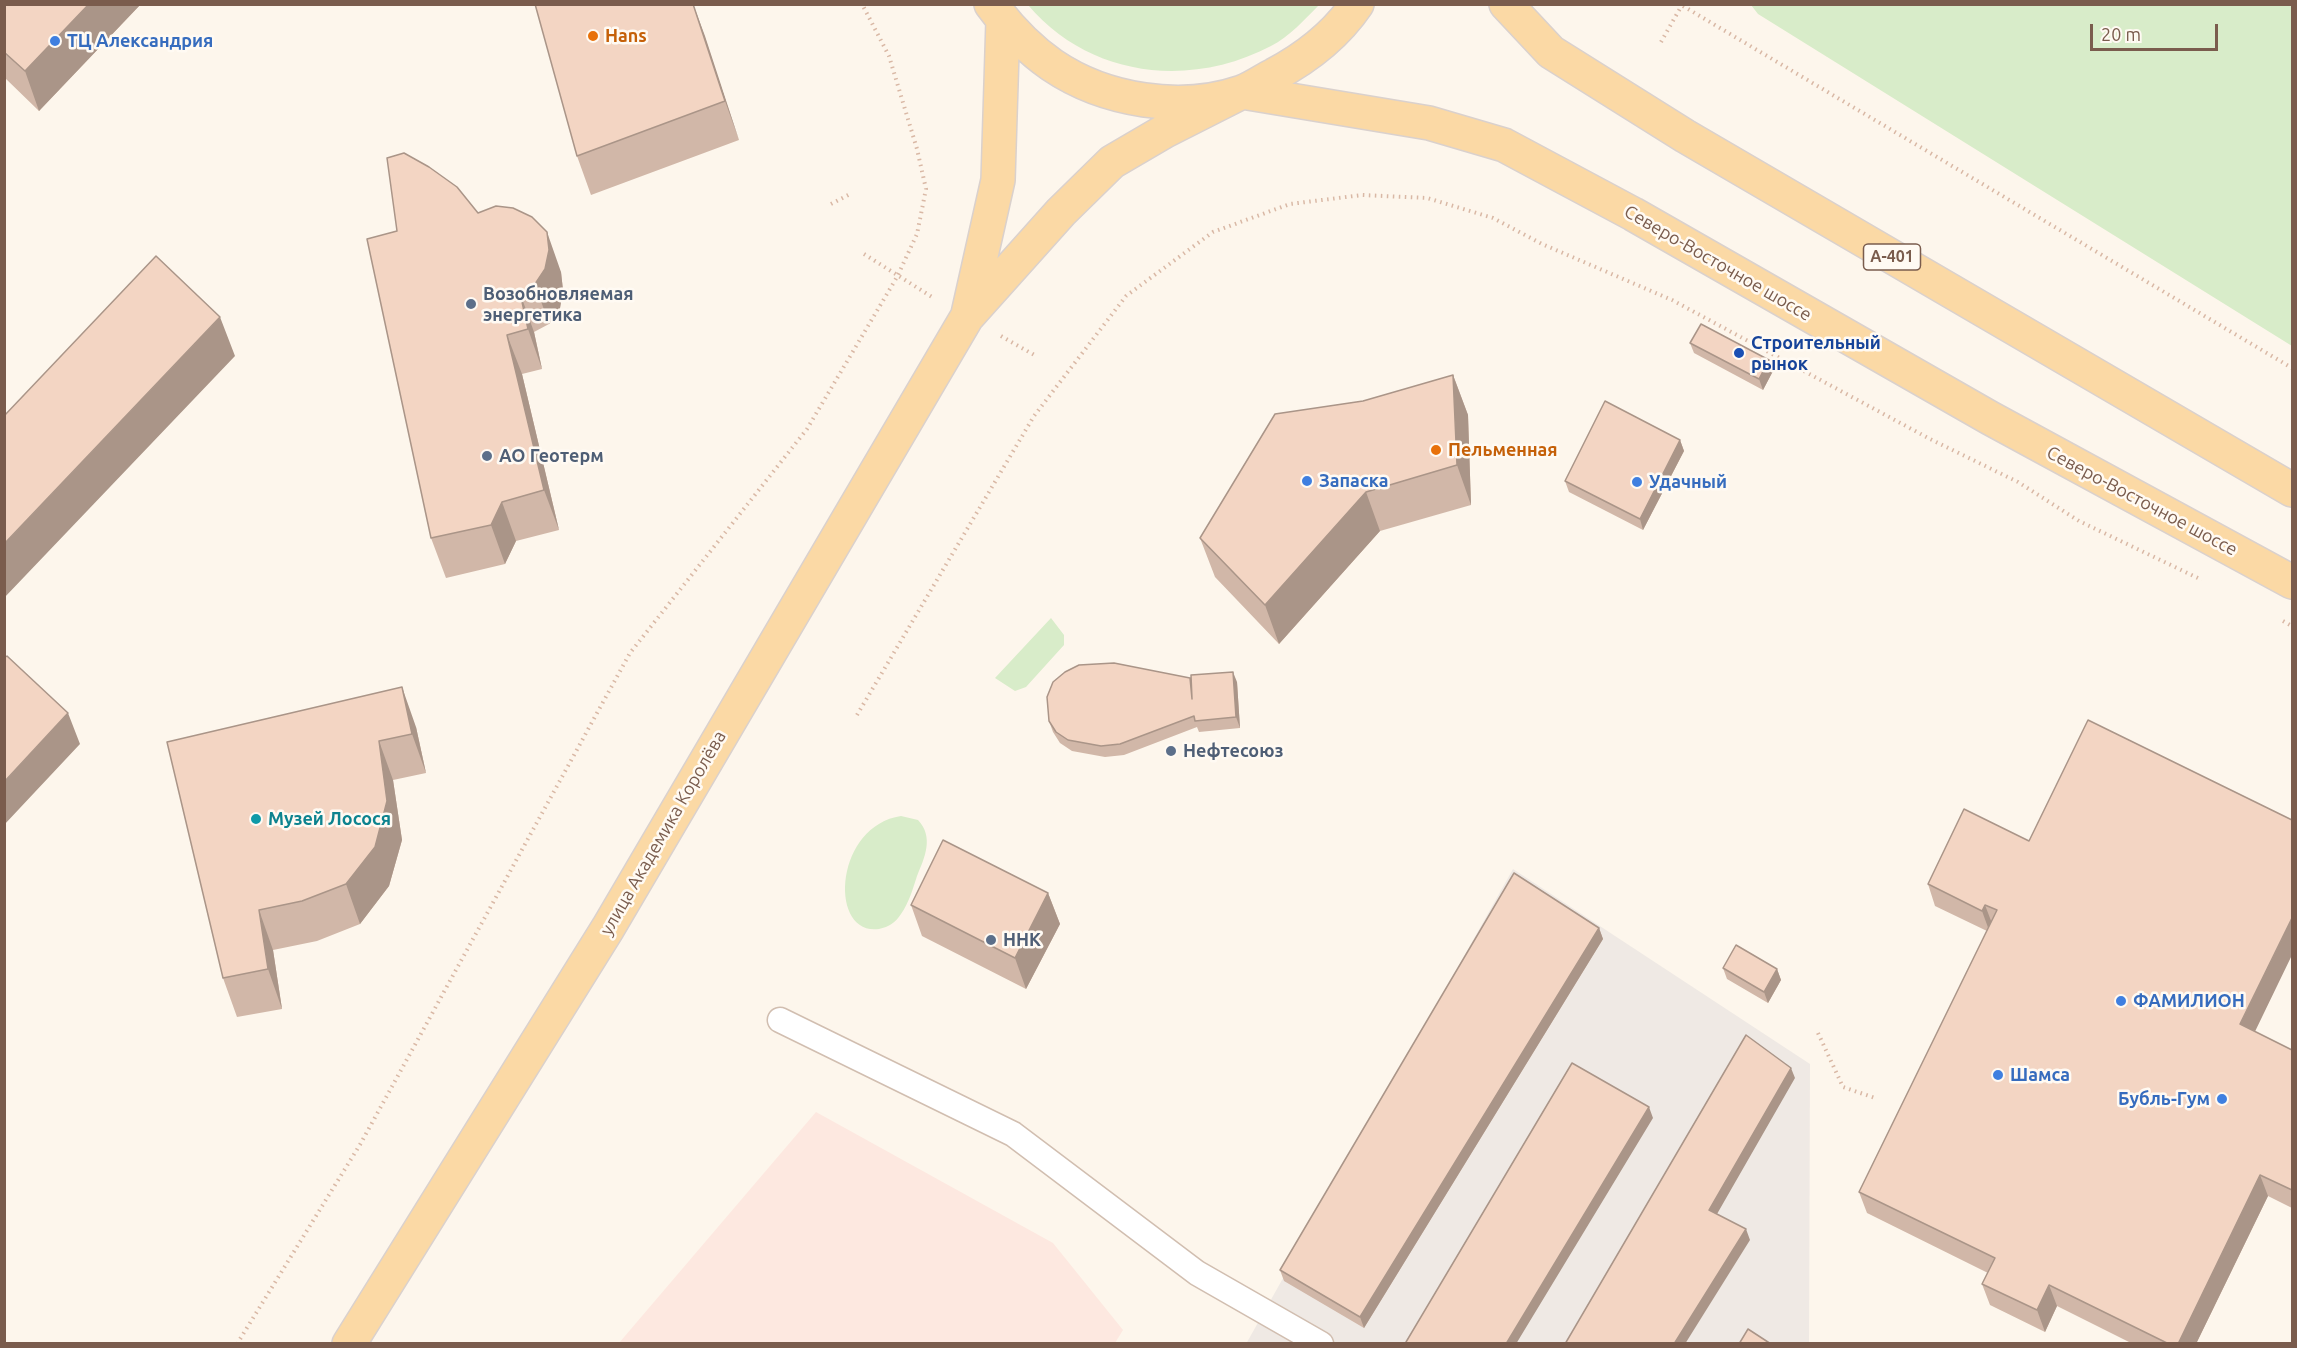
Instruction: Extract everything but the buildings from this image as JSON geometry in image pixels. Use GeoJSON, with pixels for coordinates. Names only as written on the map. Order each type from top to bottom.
{"type":"FeatureCollection","features":[{"type":"Feature","properties":{"kind":"main road","name":"улица Академика Королёва"},"geometry":{"type":"LineString","coordinates":[[349,1344],[608,928],[968,317],[1061,212],[1112,162],[1165,131],[1301,61],[1328,37],[1357,4]]}},
{"type":"Feature","properties":{"kind":"main road","name":"А-401"},"geometry":{"type":"LineString","coordinates":[[1506,4],[1551,52],[1685,136],[2292,490]]}},
{"type":"Feature","properties":{"kind":"main road","name":"улица Академика Королёва"},"geometry":{"type":"LineString","coordinates":[[968,317],[998,180],[997,12]]}},
{"type":"Feature","properties":{"kind":"main road"},"geometry":{"type":"LineString","coordinates":[[997,12],[1031,49],[1053,66],[1082,81],[1111,92],[1143,99],[1176,102],[1242,92]]}},
{"type":"Feature","properties":{"kind":"main road","name":"Северо-Восточное шоссе"},"geometry":{"type":"LineString","coordinates":[[1242,92],[1429,123],[1504,145],[1633,214],[1999,423],[2292,582]]}},
{"type":"Feature","properties":{"kind":"lane"},"geometry":{"type":"LineString","coordinates":[[780,1020],[1013,1134],[1197,1273],[1321,1344]]}},
{"type":"Feature","properties":{"kind":"path"},"geometry":{"type":"LineString","coordinates":[[237,1344],[361,1143],[630,653],[807,429],[897,277],[917,234],[926,189],[917,149],[889,56],[862,4]]}},
{"type":"Feature","properties":{"kind":"path"},"geometry":{"type":"LineString","coordinates":[[1661,42],[1682,5],[2292,368]]}},
{"type":"Feature","properties":{"kind":"path"},"geometry":{"type":"LineString","coordinates":[[831,204],[850,194]]}},
{"type":"Feature","properties":{"kind":"path"},"geometry":{"type":"LineString","coordinates":[[857,715],[1034,416],[1126,296],[1213,232],[1290,204],[1362,195],[1427,198],[1493,218],[1542,244],[1672,300],[1930,439],[2018,482],[2079,521],[2205,582]]}},
{"type":"Feature","properties":{"kind":"path"},"geometry":{"type":"LineString","coordinates":[[864,254],[897,277]]}},
{"type":"Feature","properties":{"kind":"path"},"geometry":{"type":"LineString","coordinates":[[2274,617],[2292,626]]}},
{"type":"Feature","properties":{"kind":"path"},"geometry":{"type":"LineString","coordinates":[[1818,1033],[1843,1087],[1875,1098]]}},
{"type":"Feature","properties":{"kind":"shaded area"},"geometry":{"type":"Polygon","coordinates":[[[1513,869],[1810,1064],[1809,1343],[1246,1344],[1513,869]]]}},
{"type":"Feature","properties":{"kind":"shaded area"},"geometry":{"type":"Polygon","coordinates":[[[816,1112],[1053,1243],[1123,1330],[1115,1343],[619,1343],[816,1112]]]}},
{"type":"Feature","properties":{"kind":"green space"},"geometry":{"type":"Polygon","coordinates":[[[1028,5],[1319,5],[1290,33],[1271,46],[1240,60],[1207,68],[1174,71],[1142,69],[1110,61],[1080,48],[1053,29],[1028,5]]]}},
{"type":"Feature","properties":{"kind":"green space"},"geometry":{"type":"Polygon","coordinates":[[[1751,5],[2292,5],[2292,346],[1758,14],[1751,5]]]}},
{"type":"Feature","properties":{"kind":"green space"},"geometry":{"type":"Polygon","coordinates":[[[1051,618],[1064,635],[1064,645],[1026,687],[1015,691],[995,678],[1051,618]]]}},
{"type":"Feature","properties":{"kind":"green space"},"geometry":{"type":"Polygon","coordinates":[[[901,816],[918,820],[926,833],[923,862],[909,900],[897,919],[879,929],[863,927],[852,916],[846,899],[846,879],[851,858],[862,839],[879,824],[901,816]]]}},
{"type":"Feature","properties":{"kind":"place","name":"Hans"},"geometry":{"type":"Point","coordinates":[593,36]}},
{"type":"Feature","properties":{"kind":"place","name":"ТЦ Александрия"},"geometry":{"type":"Point","coordinates":[55,41]}},
{"type":"Feature","properties":{"kind":"place","name":"Возобновляемая энергетика"},"geometry":{"type":"Point","coordinates":[471,304]}},
{"type":"Feature","properties":{"kind":"place","name":"Строительный рынок"},"geometry":{"type":"Point","coordinates":[1739,353]}},
{"type":"Feature","properties":{"kind":"place","name":"Пельменная"},"geometry":{"type":"Point","coordinates":[1436,450]}},
{"type":"Feature","properties":{"kind":"place","name":"АО Геотерм"},"geometry":{"type":"Point","coordinates":[487,456]}},
{"type":"Feature","properties":{"kind":"place","name":"Запаска"},"geometry":{"type":"Point","coordinates":[1307,481]}},
{"type":"Feature","properties":{"kind":"place","name":"Удачный"},"geometry":{"type":"Point","coordinates":[1637,482]}},
{"type":"Feature","properties":{"kind":"place","name":"Нефтесоюз"},"geometry":{"type":"Point","coordinates":[1171,751]}},
{"type":"Feature","properties":{"kind":"place","name":"Музей Лосося"},"geometry":{"type":"Point","coordinates":[256,819]}},
{"type":"Feature","properties":{"kind":"place","name":"ННК"},"geometry":{"type":"Point","coordinates":[991,940]}},
{"type":"Feature","properties":{"kind":"place","name":"ФАМИЛИОН"},"geometry":{"type":"Point","coordinates":[2121,1001]}},
{"type":"Feature","properties":{"kind":"place","name":"Шамса"},"geometry":{"type":"Point","coordinates":[1998,1075]}},
{"type":"Feature","properties":{"kind":"place","name":"Бубль-Гум"},"geometry":{"type":"Point","coordinates":[2222,1099]}}]}
